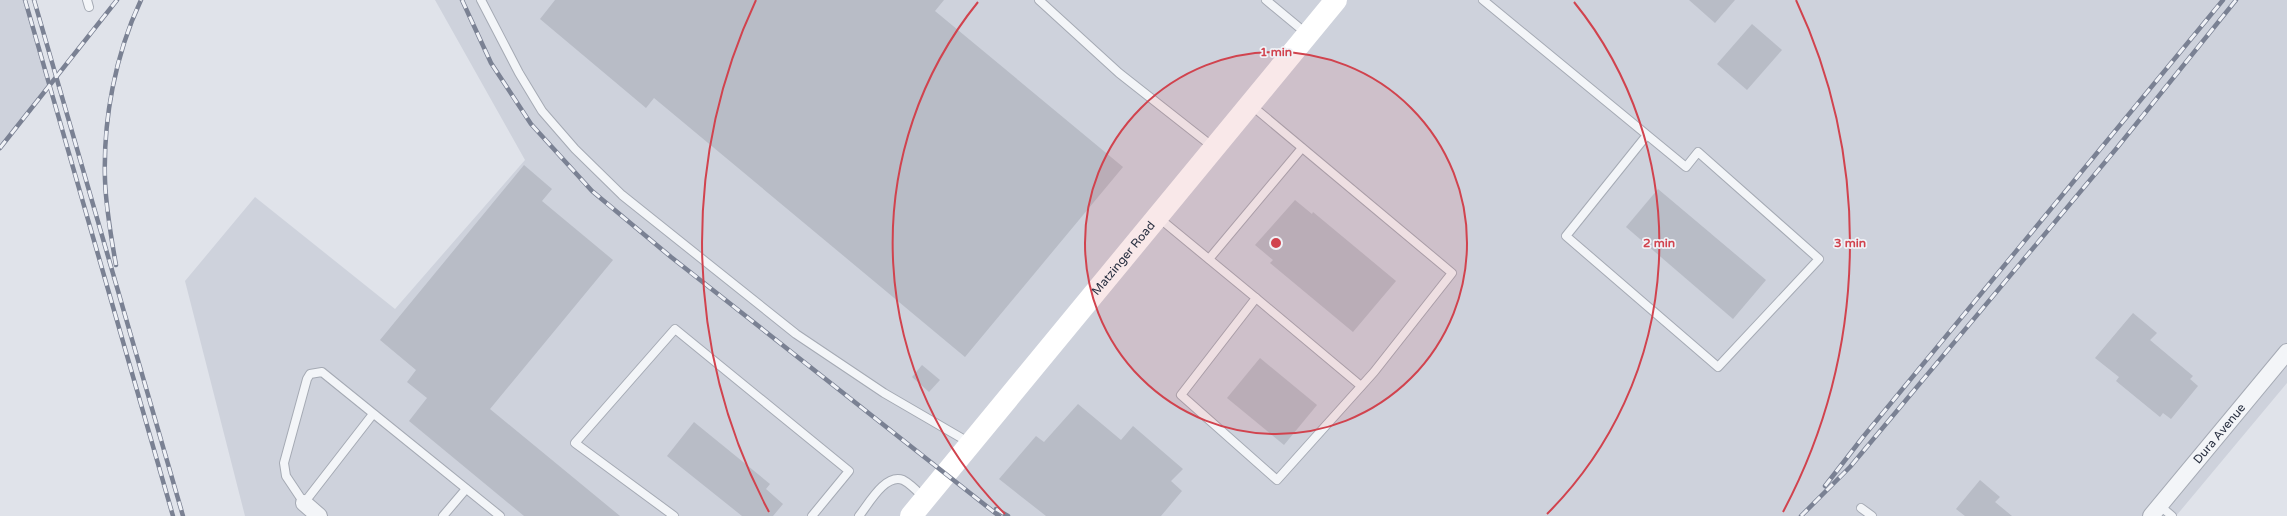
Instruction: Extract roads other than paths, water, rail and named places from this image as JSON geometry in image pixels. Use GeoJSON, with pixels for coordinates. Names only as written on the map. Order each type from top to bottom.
{"type":"FeatureCollection","features":[{"type":"Feature","properties":{"kind":"street","name":"Matzinger Road"},"geometry":{"type":"LineString","coordinates":[[911,516],[1336,0]]}},
{"type":"Feature","properties":{"kind":"street","name":"Dura Avenue"},"geometry":{"type":"LineString","coordinates":[[2161,513],[2287,352]]}},
{"type":"Feature","properties":{"kind":"street"},"geometry":{"type":"LineString","coordinates":[[304,504],[320,516]]}},
{"type":"Feature","properties":{"kind":"lane"},"geometry":{"type":"LineString","coordinates":[[482,0],[520,73],[542,111],[575,149],[622,195],[796,334],[884,393],[970,444]]}},
{"type":"Feature","properties":{"kind":"lane"},"geometry":{"type":"LineString","coordinates":[[1039,0],[1119,73],[1214,148]]}},
{"type":"Feature","properties":{"kind":"lane"},"geometry":{"type":"LineString","coordinates":[[1266,0],[1308,34]]}},
{"type":"Feature","properties":{"kind":"lane"},"geometry":{"type":"LineString","coordinates":[[1483,0],[1686,167],[1698,152],[1819,259],[1718,367],[1566,236],[1647,135]]}},
{"type":"Feature","properties":{"kind":"lane"},"geometry":{"type":"LineString","coordinates":[[1250,105],[1452,273],[1361,386],[1277,480],[1181,395],[1256,298]]}},
{"type":"Feature","properties":{"kind":"lane"},"geometry":{"type":"LineString","coordinates":[[1209,259],[1302,148]]}},
{"type":"Feature","properties":{"kind":"lane"},"geometry":{"type":"LineString","coordinates":[[1158,218],[1361,386]]}},
{"type":"Feature","properties":{"kind":"lane"},"geometry":{"type":"LineString","coordinates":[[674,516],[575,443],[675,329],[849,471],[812,516]]}},
{"type":"Feature","properties":{"kind":"lane"},"geometry":{"type":"LineString","coordinates":[[373,414],[304,504],[286,476],[284,463],[307,379],[310,374],[322,372],[500,516]]}},
{"type":"Feature","properties":{"kind":"lane"},"geometry":{"type":"LineString","coordinates":[[859,516],[885,484],[895,479],[903,480],[925,498]]}},
{"type":"Feature","properties":{"kind":"lane"},"geometry":{"type":"LineString","coordinates":[[443,516],[466,488]]}},
{"type":"Feature","properties":{"kind":"lane"},"geometry":{"type":"LineString","coordinates":[[1861,508],[1872,516]]}},
{"type":"Feature","properties":{"kind":"railway"},"geometry":{"type":"LineString","coordinates":[[25,0],[173,516]]}},
{"type":"Feature","properties":{"kind":"railway"},"geometry":{"type":"LineString","coordinates":[[34,0],[183,516]]}},
{"type":"Feature","properties":{"kind":"railway"},"geometry":{"type":"LineString","coordinates":[[0,148],[117,0]]}},
{"type":"Feature","properties":{"kind":"railway"},"geometry":{"type":"LineString","coordinates":[[116,265],[109,223],[105,180],[106,134],[112,88],[118,65],[124,43],[141,0]]}},
{"type":"Feature","properties":{"kind":"railway"},"geometry":{"type":"LineString","coordinates":[[462,0],[491,63],[531,124],[592,191],[671,257],[999,516]]}},
{"type":"Feature","properties":{"kind":"railway"},"geometry":{"type":"LineString","coordinates":[[1825,486],[1863,437],[2223,0]]}},
{"type":"Feature","properties":{"kind":"railway"},"geometry":{"type":"LineString","coordinates":[[1801,516],[1850,467],[2116,149],[2236,0]]}},
{"type":"Feature","properties":{"kind":"railway"},"geometry":{"type":"LineString","coordinates":[[996,509],[1008,516]]}}]}
